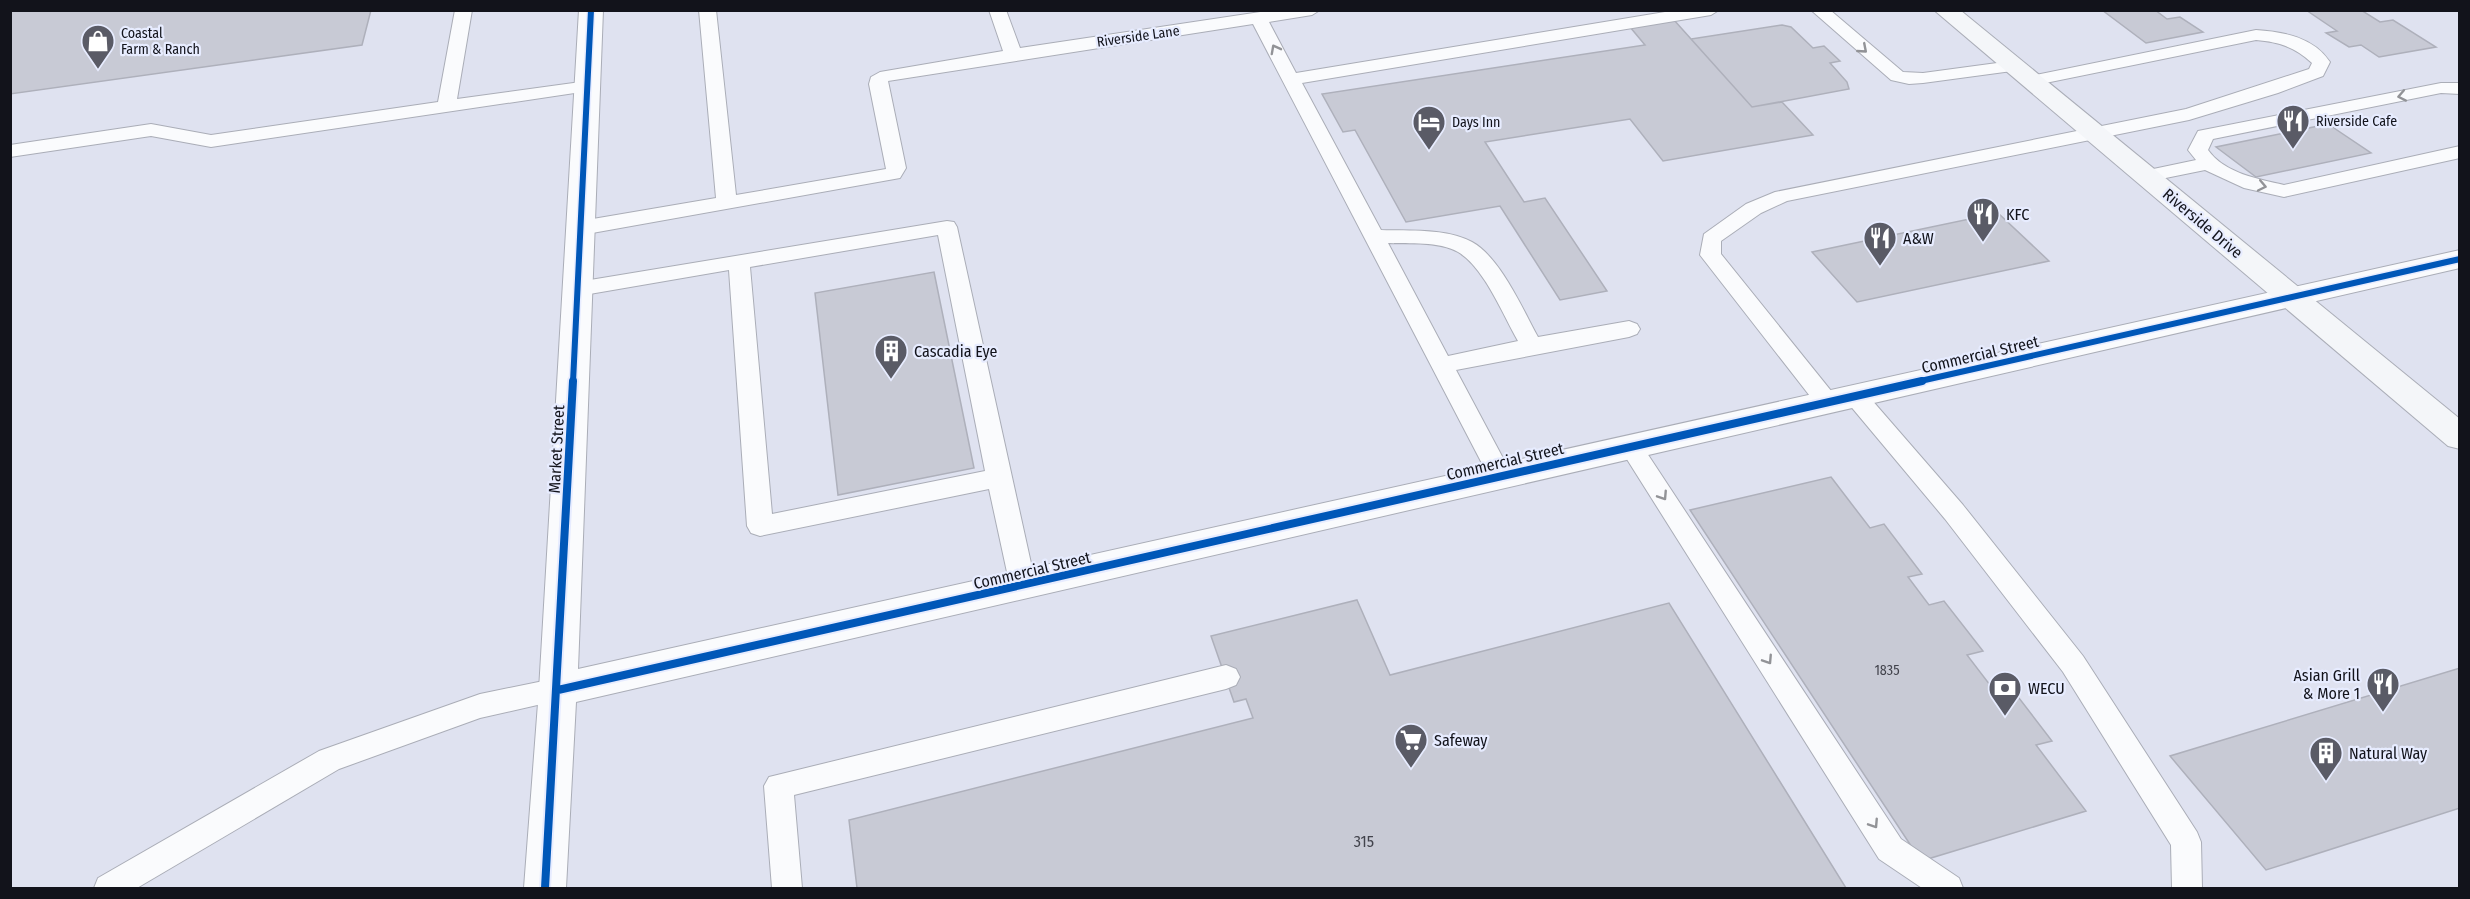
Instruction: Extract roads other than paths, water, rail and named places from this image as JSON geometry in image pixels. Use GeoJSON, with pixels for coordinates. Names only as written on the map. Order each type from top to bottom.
{"type":"FeatureCollection","features":[{"type":"Feature","properties":{"kind":"main road","name":"Riverside Drive"},"geometry":{"type":"LineString","coordinates":[[1945,10],[2460,437]]}},
{"type":"Feature","properties":{"kind":"street","name":"Market Street"},"geometry":{"type":"LineString","coordinates":[[544,888],[558,690],[591,10]]}},
{"type":"Feature","properties":{"kind":"street","name":"Commercial Street"},"geometry":{"type":"LineString","coordinates":[[558,690],[2460,259]]}},
{"type":"Feature","properties":{"kind":"lane"},"geometry":{"type":"LineString","coordinates":[[447,106],[464,10]]}},
{"type":"Feature","properties":{"kind":"lane"},"geometry":{"type":"LineString","coordinates":[[581,228],[727,203],[707,10]]}},
{"type":"Feature","properties":{"kind":"lane"},"geometry":{"type":"LineString","coordinates":[[997,10],[1014,55]]}},
{"type":"Feature","properties":{"kind":"lane","name":"Riverside Lane"},"geometry":{"type":"LineString","coordinates":[[727,203],[893,174],[896,168],[878,84],[880,77],[963,62],[1312,10]]}},
{"type":"Feature","properties":{"kind":"lane"},"geometry":{"type":"LineString","coordinates":[[1290,79],[1711,10]]}},
{"type":"Feature","properties":{"kind":"lane"},"geometry":{"type":"LineString","coordinates":[[1819,10],[1897,76],[1909,79],[2021,74],[2256,35],[2283,37],[2308,48],[2321,62],[2317,72],[2272,89],[2189,114],[1767,200],[1711,239],[1710,255],[1714,262],[1842,400],[1954,512],[2073,664],[2186,842],[2187,888]]}},
{"type":"Feature","properties":{"kind":"lane"},"geometry":{"type":"LineString","coordinates":[[1258,19],[1500,475]]}},
{"type":"Feature","properties":{"kind":"lane"},"geometry":{"type":"LineString","coordinates":[[10,151],[151,130],[211,141],[588,86]]}},
{"type":"Feature","properties":{"kind":"lane"},"geometry":{"type":"LineString","coordinates":[[2460,89],[2441,88],[2205,135],[2198,150],[2208,164],[2251,184],[2284,191],[2460,153]]}},
{"type":"Feature","properties":{"kind":"lane"},"geometry":{"type":"LineString","coordinates":[[2146,176],[2208,164]]}},
{"type":"Feature","properties":{"kind":"lane"},"geometry":{"type":"LineString","coordinates":[[578,289],[947,227],[1023,586]]}},
{"type":"Feature","properties":{"kind":"lane"},"geometry":{"type":"LineString","coordinates":[[1372,236],[1443,242],[1464,247],[1480,259],[1532,346]]}},
{"type":"Feature","properties":{"kind":"lane"},"geometry":{"type":"LineString","coordinates":[[739,262],[760,526],[999,478]]}},
{"type":"Feature","properties":{"kind":"lane"},"geometry":{"type":"LineString","coordinates":[[1441,365],[1629,329]]}},
{"type":"Feature","properties":{"kind":"lane"},"geometry":{"type":"LineString","coordinates":[[1631,447],[1890,849],[1948,888]]}},
{"type":"Feature","properties":{"kind":"lane"},"geometry":{"type":"LineString","coordinates":[[787,888],[779,786],[1226,677]]}},
{"type":"Feature","properties":{"kind":"lane"},"geometry":{"type":"LineString","coordinates":[[109,888],[329,760],[480,706],[558,690]]}},
{"type":"Feature","properties":{"kind":"place","name":"Coastal Farm & Ranch"},"geometry":{"type":"Point","coordinates":[98,70]}},
{"type":"Feature","properties":{"kind":"place","name":"Riverside Cafe"},"geometry":{"type":"Point","coordinates":[2293,150]}},
{"type":"Feature","properties":{"kind":"place","name":"Days Inn"},"geometry":{"type":"Point","coordinates":[1429,151]}},
{"type":"Feature","properties":{"kind":"place","name":"KFC"},"geometry":{"type":"Point","coordinates":[1983,243]}},
{"type":"Feature","properties":{"kind":"place","name":"A&W"},"geometry":{"type":"Point","coordinates":[1880,267]}},
{"type":"Feature","properties":{"kind":"place","name":"Cascadia Eye"},"geometry":{"type":"Point","coordinates":[891,380]}},
{"type":"Feature","properties":{"kind":"place","name":"Asian Grill & More 1"},"geometry":{"type":"Point","coordinates":[2383,713]}},
{"type":"Feature","properties":{"kind":"place","name":"WECU"},"geometry":{"type":"Point","coordinates":[2005,717]}},
{"type":"Feature","properties":{"kind":"place","name":"Safeway"},"geometry":{"type":"Point","coordinates":[1411,769]}},
{"type":"Feature","properties":{"kind":"place","name":"Natural Way"},"geometry":{"type":"Point","coordinates":[2326,782]}}]}
